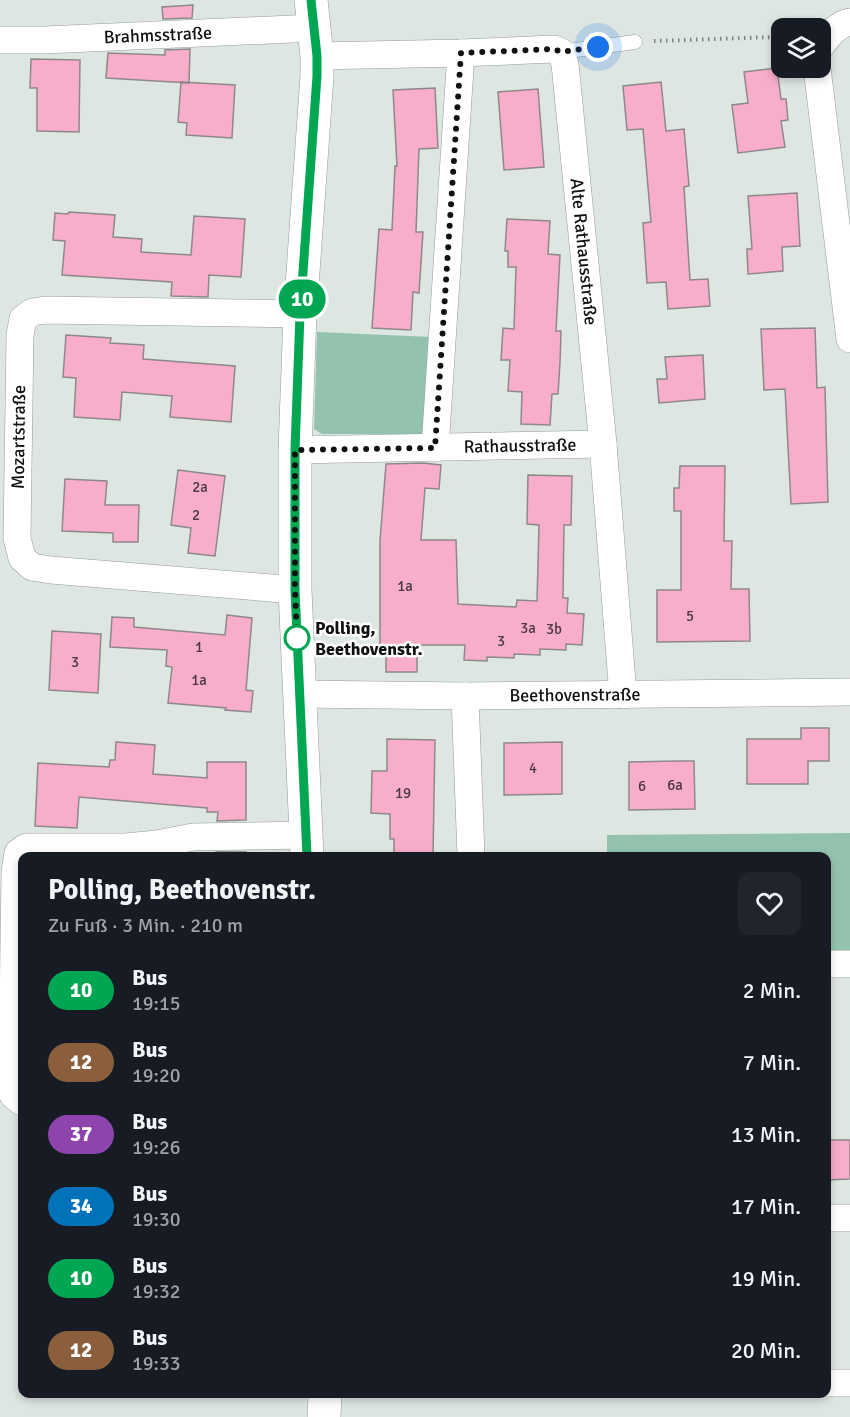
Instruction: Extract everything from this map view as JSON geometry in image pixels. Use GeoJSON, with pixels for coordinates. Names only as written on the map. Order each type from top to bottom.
{"type":"FeatureCollection","features":[{"type":"Feature","properties":{"kind":"street"},"geometry":{"type":"LineString","coordinates":[[831,32],[844,23],[850,22]]}},
{"type":"Feature","properties":{"kind":"street"},"geometry":{"type":"LineString","coordinates":[[19,852],[26,847],[126,847],[194,837],[307,846],[295,590],[295,450],[300,314],[316,104],[314,28],[461,53],[554,49],[561,52]]}},
{"type":"Feature","properties":{"kind":"street","name":"Brahmsstraße"},"geometry":{"type":"LineString","coordinates":[[0,40],[314,28]]}},
{"type":"Feature","properties":{"kind":"street","name":"Alte Rathausstraße"},"geometry":{"type":"LineString","coordinates":[[561,52],[565,64],[603,444],[623,695]]}},
{"type":"Feature","properties":{"kind":"street","name":"Rathausstraße"},"geometry":{"type":"LineString","coordinates":[[435,448],[461,53]]}},
{"type":"Feature","properties":{"kind":"street"},"geometry":{"type":"LineString","coordinates":[[818,78],[850,339]]}},
{"type":"Feature","properties":{"kind":"street","name":"Mozartstraße"},"geometry":{"type":"LineString","coordinates":[[295,590],[32,567],[22,558],[17,538],[18,442],[20,335],[23,319],[32,312],[46,310],[300,314]]}},
{"type":"Feature","properties":{"kind":"street","name":"Rathausstraße"},"geometry":{"type":"LineString","coordinates":[[295,450],[603,444]]}},
{"type":"Feature","properties":{"kind":"street","name":"Beethovenstraße"},"geometry":{"type":"LineString","coordinates":[[299,694],[465,696],[850,692]]}},
{"type":"Feature","properties":{"kind":"street"},"geometry":{"type":"LineString","coordinates":[[465,696],[471,852]]}},
{"type":"Feature","properties":{"kind":"street"},"geometry":{"type":"LineString","coordinates":[[18,853],[15,872],[12,1084],[14,1095],[18,1098]]}},
{"type":"Feature","properties":{"kind":"street"},"geometry":{"type":"LineString","coordinates":[[831,964],[850,964]]}},
{"type":"Feature","properties":{"kind":"street"},"geometry":{"type":"LineString","coordinates":[[831,1218],[850,1218]]}},
{"type":"Feature","properties":{"kind":"street"},"geometry":{"type":"LineString","coordinates":[[831,1383],[850,1383]]}},
{"type":"Feature","properties":{"kind":"street"},"geometry":{"type":"LineString","coordinates":[[324,1417],[325,1398]]}},
{"type":"Feature","properties":{"kind":"lane"},"geometry":{"type":"LineString","coordinates":[[561,52],[635,42]]}},
{"type":"Feature","properties":{"kind":"path"},"geometry":{"type":"LineString","coordinates":[[635,42],[771,37]]}},
{"type":"Feature","properties":{"kind":"green space"},"geometry":{"type":"Polygon","coordinates":[[[317,332],[432,337],[423,434],[322,434],[314,429],[317,332]]]}},
{"type":"Feature","properties":{"kind":"green space"},"geometry":{"type":"Polygon","coordinates":[[[850,833],[850,950],[831,950],[831,852],[607,852],[607,835],[850,833]]]}},
{"type":"Feature","properties":{"kind":"building"},"geometry":{"type":"Polygon","coordinates":[[[193,5],[192,18],[163,19],[162,7],[193,5]]]}},
{"type":"Feature","properties":{"kind":"building"},"geometry":{"type":"Polygon","coordinates":[[[190,49],[189,83],[106,78],[108,53],[165,55],[165,50],[190,49]]]}},
{"type":"Feature","properties":{"kind":"building"},"geometry":{"type":"Polygon","coordinates":[[[31,59],[80,60],[79,132],[37,131],[37,88],[30,88],[31,59]]]}},
{"type":"Feature","properties":{"kind":"building"},"geometry":{"type":"Polygon","coordinates":[[[771,69],[771,78],[778,78],[781,99],[786,99],[788,120],[781,121],[785,147],[738,153],[732,105],[748,103],[744,72],[771,69]]]}},
{"type":"Feature","properties":{"kind":"building"},"geometry":{"type":"Polygon","coordinates":[[[181,82],[235,85],[232,138],[186,135],[187,123],[178,122],[181,82]]]}},
{"type":"Feature","properties":{"kind":"building"},"geometry":{"type":"Polygon","coordinates":[[[661,82],[666,131],[684,129],[689,186],[684,187],[690,280],[708,279],[710,306],[668,309],[666,282],[647,283],[643,223],[651,222],[643,129],[627,130],[623,86],[661,82]]]}},
{"type":"Feature","properties":{"kind":"building"},"geometry":{"type":"Polygon","coordinates":[[[435,88],[438,148],[419,149],[416,232],[423,232],[419,293],[413,292],[411,330],[372,328],[379,229],[392,230],[395,166],[397,166],[393,90],[435,88]]]}},
{"type":"Feature","properties":{"kind":"building"},"geometry":{"type":"Polygon","coordinates":[[[538,89],[544,167],[504,170],[498,92],[538,89]]]}},
{"type":"Feature","properties":{"kind":"building"},"geometry":{"type":"Polygon","coordinates":[[[797,193],[800,246],[782,247],[783,271],[748,274],[747,249],[752,249],[748,196],[797,193]]]}},
{"type":"Feature","properties":{"kind":"building"},"geometry":{"type":"Polygon","coordinates":[[[69,212],[115,215],[113,237],[142,239],[141,252],[191,255],[194,216],[245,219],[241,277],[209,275],[208,297],[171,296],[172,282],[62,275],[65,241],[53,240],[55,213],[68,214],[69,212]]]}},
{"type":"Feature","properties":{"kind":"building"},"geometry":{"type":"Polygon","coordinates":[[[507,219],[550,221],[548,254],[560,255],[556,331],[561,331],[560,363],[558,394],[552,394],[550,425],[521,424],[522,392],[508,391],[510,360],[501,360],[503,328],[514,329],[516,267],[508,267],[508,251],[505,251],[507,219]]]}},
{"type":"Feature","properties":{"kind":"building"},"geometry":{"type":"Polygon","coordinates":[[[815,328],[817,388],[825,387],[828,502],[791,504],[785,389],[764,390],[761,329],[815,328]]]}},
{"type":"Feature","properties":{"kind":"building"},"geometry":{"type":"Polygon","coordinates":[[[66,335],[111,338],[110,343],[144,345],[143,359],[235,366],[231,422],[170,417],[172,396],[122,392],[120,420],[74,417],[76,378],[63,377],[66,335]]]}},
{"type":"Feature","properties":{"kind":"building"},"geometry":{"type":"Polygon","coordinates":[[[703,355],[705,399],[659,403],[657,379],[667,379],[665,357],[703,355]]]}},
{"type":"Feature","properties":{"kind":"building"},"geometry":{"type":"Polygon","coordinates":[[[386,464],[441,465],[439,489],[425,488],[421,540],[456,540],[458,604],[516,607],[517,600],[537,601],[539,525],[527,524],[528,475],[572,476],[571,525],[564,525],[563,598],[568,598],[567,613],[584,614],[582,645],[566,644],[566,650],[540,649],[540,655],[514,654],[514,658],[487,657],[487,661],[464,660],[465,645],[417,645],[417,672],[386,672],[386,645],[380,646],[380,541],[386,464]]]}},
{"type":"Feature","properties":{"kind":"building"},"geometry":{"type":"Polygon","coordinates":[[[680,466],[725,466],[724,541],[732,541],[731,589],[749,589],[750,641],[657,642],[657,590],[681,590],[681,511],[674,511],[674,488],[679,488],[680,466]]]}},
{"type":"Feature","properties":{"kind":"building"},"geometry":{"type":"Polygon","coordinates":[[[178,470],[225,476],[215,556],[188,553],[191,528],[171,525],[178,470]]]}},
{"type":"Feature","properties":{"kind":"building"},"geometry":{"type":"Polygon","coordinates":[[[65,479],[107,481],[105,505],[139,505],[138,542],[113,542],[113,533],[62,531],[65,479]]]}},
{"type":"Feature","properties":{"kind":"building"},"geometry":{"type":"Polygon","coordinates":[[[227,615],[252,618],[246,690],[253,691],[251,712],[168,703],[172,667],[166,666],[167,650],[110,647],[112,617],[134,618],[134,627],[225,635],[227,615]]]}},
{"type":"Feature","properties":{"kind":"building"},"geometry":{"type":"Polygon","coordinates":[[[52,631],[101,634],[98,693],[49,690],[52,631]]]}},
{"type":"Feature","properties":{"kind":"building"},"geometry":{"type":"Polygon","coordinates":[[[801,728],[829,728],[829,761],[808,761],[808,784],[747,784],[747,739],[801,739],[801,728]]]}},
{"type":"Feature","properties":{"kind":"building"},"geometry":{"type":"Polygon","coordinates":[[[387,739],[435,740],[433,852],[394,852],[394,839],[390,839],[390,814],[371,813],[372,771],[387,771],[387,739]]]}},
{"type":"Feature","properties":{"kind":"building"},"geometry":{"type":"Polygon","coordinates":[[[116,742],[155,745],[153,774],[207,778],[207,762],[246,762],[246,820],[217,821],[218,812],[207,812],[207,808],[79,797],[77,828],[35,826],[38,763],[109,767],[110,760],[115,760],[116,742]]]}},
{"type":"Feature","properties":{"kind":"building"},"geometry":{"type":"Polygon","coordinates":[[[562,742],[562,794],[504,795],[504,743],[562,742]]]}},
{"type":"Feature","properties":{"kind":"building"},"geometry":{"type":"Polygon","coordinates":[[[694,761],[695,809],[629,810],[629,762],[694,761]]]}},
{"type":"Feature","properties":{"kind":"building"},"geometry":{"type":"Polygon","coordinates":[[[831,1140],[850,1140],[850,1179],[831,1180],[831,1140]]]}},
{"type":"Feature","properties":{"kind":"bus line","name":"10"},"geometry":{"type":"LineString","coordinates":[[307,852],[295,590],[295,450],[300,314],[317,76],[311,0]]}},
{"type":"Feature","properties":{"kind":"place","name":"Polling, Beethovenstr."},"geometry":{"type":"Point","coordinates":[297,638]}},
{"type":"Feature","properties":{"kind":"route"},"geometry":{"type":"LineString","coordinates":[[297,638],[295,450],[435,448],[461,53],[554,49],[561,52],[598,47]]}}]}
